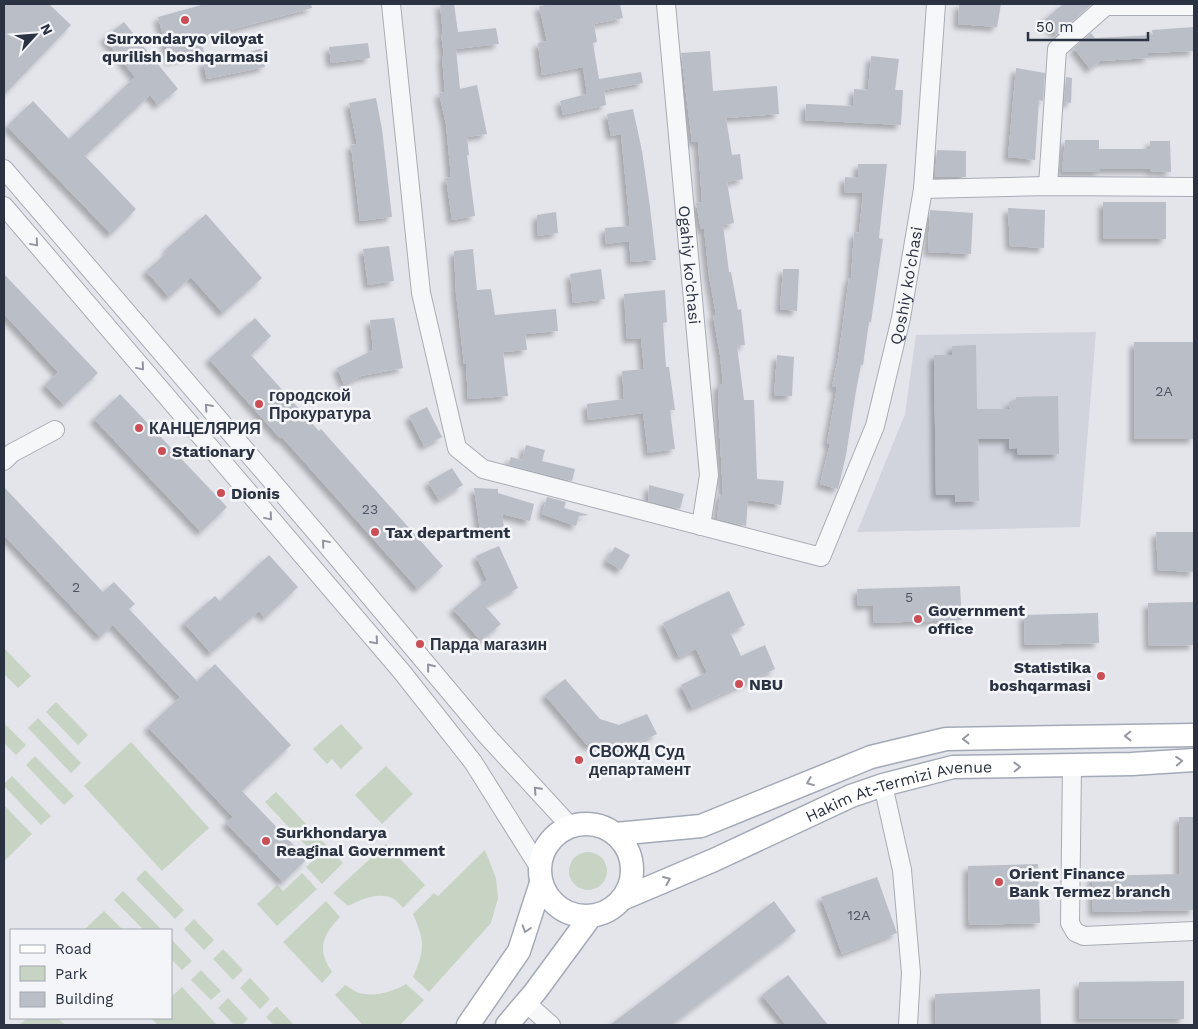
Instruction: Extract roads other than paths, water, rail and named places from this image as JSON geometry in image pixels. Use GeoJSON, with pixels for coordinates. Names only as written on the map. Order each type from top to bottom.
{"type":"FeatureCollection","features":[{"type":"Feature","properties":{"kind":"main road","name":"Hakim At-Termizi Avenue"},"geometry":{"type":"LineString","coordinates":[[616,834],[701,826],[871,757],[946,739],[1194,735]]}},
{"type":"Feature","properties":{"kind":"main road","name":"Hakim At-Termizi Avenue"},"geometry":{"type":"LineString","coordinates":[[622,899],[714,860],[851,796],[883,785],[953,767],[1072,766],[1194,760]]}},
{"type":"Feature","properties":{"kind":"main road"},"geometry":{"type":"LineString","coordinates":[[468,1025],[519,951],[540,875],[542,854],[558,832],[570,826],[586,823],[602,826],[616,834],[625,844],[631,858],[631,880],[622,899],[613,908],[591,916],[575,915],[560,908],[548,897],[540,875]]}},
{"type":"Feature","properties":{"kind":"main road"},"geometry":{"type":"LineString","coordinates":[[507,1025],[526,1003],[591,916]]}},
{"type":"Feature","properties":{"kind":"street"},"geometry":{"type":"LineString","coordinates":[[391,4],[421,293],[458,448],[483,468],[701,526]]}},
{"type":"Feature","properties":{"kind":"street","name":"Ogahiy ko'chasi"},"geometry":{"type":"LineString","coordinates":[[666,4],[709,475],[701,526]]}},
{"type":"Feature","properties":{"kind":"street","name":"Qoshiy ko'chasi"},"geometry":{"type":"LineString","coordinates":[[701,526],[821,557],[875,426],[901,318],[923,189],[936,4]]}},
{"type":"Feature","properties":{"kind":"street"},"geometry":{"type":"LineString","coordinates":[[1048,186],[1057,49],[1106,5],[1194,6]]}},
{"type":"Feature","properties":{"kind":"street"},"geometry":{"type":"LineString","coordinates":[[4,169],[313,528],[487,736],[570,826]]}},
{"type":"Feature","properties":{"kind":"street"},"geometry":{"type":"LineString","coordinates":[[923,189],[1048,186],[1194,187]]}},
{"type":"Feature","properties":{"kind":"street"},"geometry":{"type":"LineString","coordinates":[[4,206],[402,672],[473,762],[540,875]]}},
{"type":"Feature","properties":{"kind":"street"},"geometry":{"type":"LineString","coordinates":[[4,461],[12,453],[55,430]]}},
{"type":"Feature","properties":{"kind":"street"},"geometry":{"type":"LineString","coordinates":[[1072,766],[1070,923],[1075,932],[1084,936],[1194,931]]}},
{"type":"Feature","properties":{"kind":"street"},"geometry":{"type":"LineString","coordinates":[[883,785],[902,870],[911,973],[908,1025]]}},
{"type":"Feature","properties":{"kind":"street"},"geometry":{"type":"LineString","coordinates":[[526,1003],[551,1025]]}},
{"type":"Feature","properties":{"kind":"place","name":"Surxondaryo viloyat qurilish boshqarmasi"},"geometry":{"type":"Point","coordinates":[185,20]}},
{"type":"Feature","properties":{"kind":"place","name":"городской Прокуратура"},"geometry":{"type":"Point","coordinates":[259,404]}},
{"type":"Feature","properties":{"kind":"place","name":"КАНЦЕЛЯРИЯ"},"geometry":{"type":"Point","coordinates":[139,428]}},
{"type":"Feature","properties":{"kind":"place","name":"Stationary"},"geometry":{"type":"Point","coordinates":[162,451]}},
{"type":"Feature","properties":{"kind":"place","name":"Dionis"},"geometry":{"type":"Point","coordinates":[221,493]}},
{"type":"Feature","properties":{"kind":"place","name":"Tax department"},"geometry":{"type":"Point","coordinates":[375,532]}},
{"type":"Feature","properties":{"kind":"place","name":"Government office"},"geometry":{"type":"Point","coordinates":[918,619]}},
{"type":"Feature","properties":{"kind":"place","name":"Парда магазин"},"geometry":{"type":"Point","coordinates":[420,644]}},
{"type":"Feature","properties":{"kind":"place","name":"Statistika boshqarmasi"},"geometry":{"type":"Point","coordinates":[1101,676]}},
{"type":"Feature","properties":{"kind":"place","name":"NBU"},"geometry":{"type":"Point","coordinates":[739,684]}},
{"type":"Feature","properties":{"kind":"place","name":"СВОЖД Суд департамент"},"geometry":{"type":"Point","coordinates":[579,760]}},
{"type":"Feature","properties":{"kind":"place","name":"Surkhondarya Reaginal Government"},"geometry":{"type":"Point","coordinates":[266,841]}},
{"type":"Feature","properties":{"kind":"place","name":"Orient Finance Bank Termez branch"},"geometry":{"type":"Point","coordinates":[999,882]}}]}
